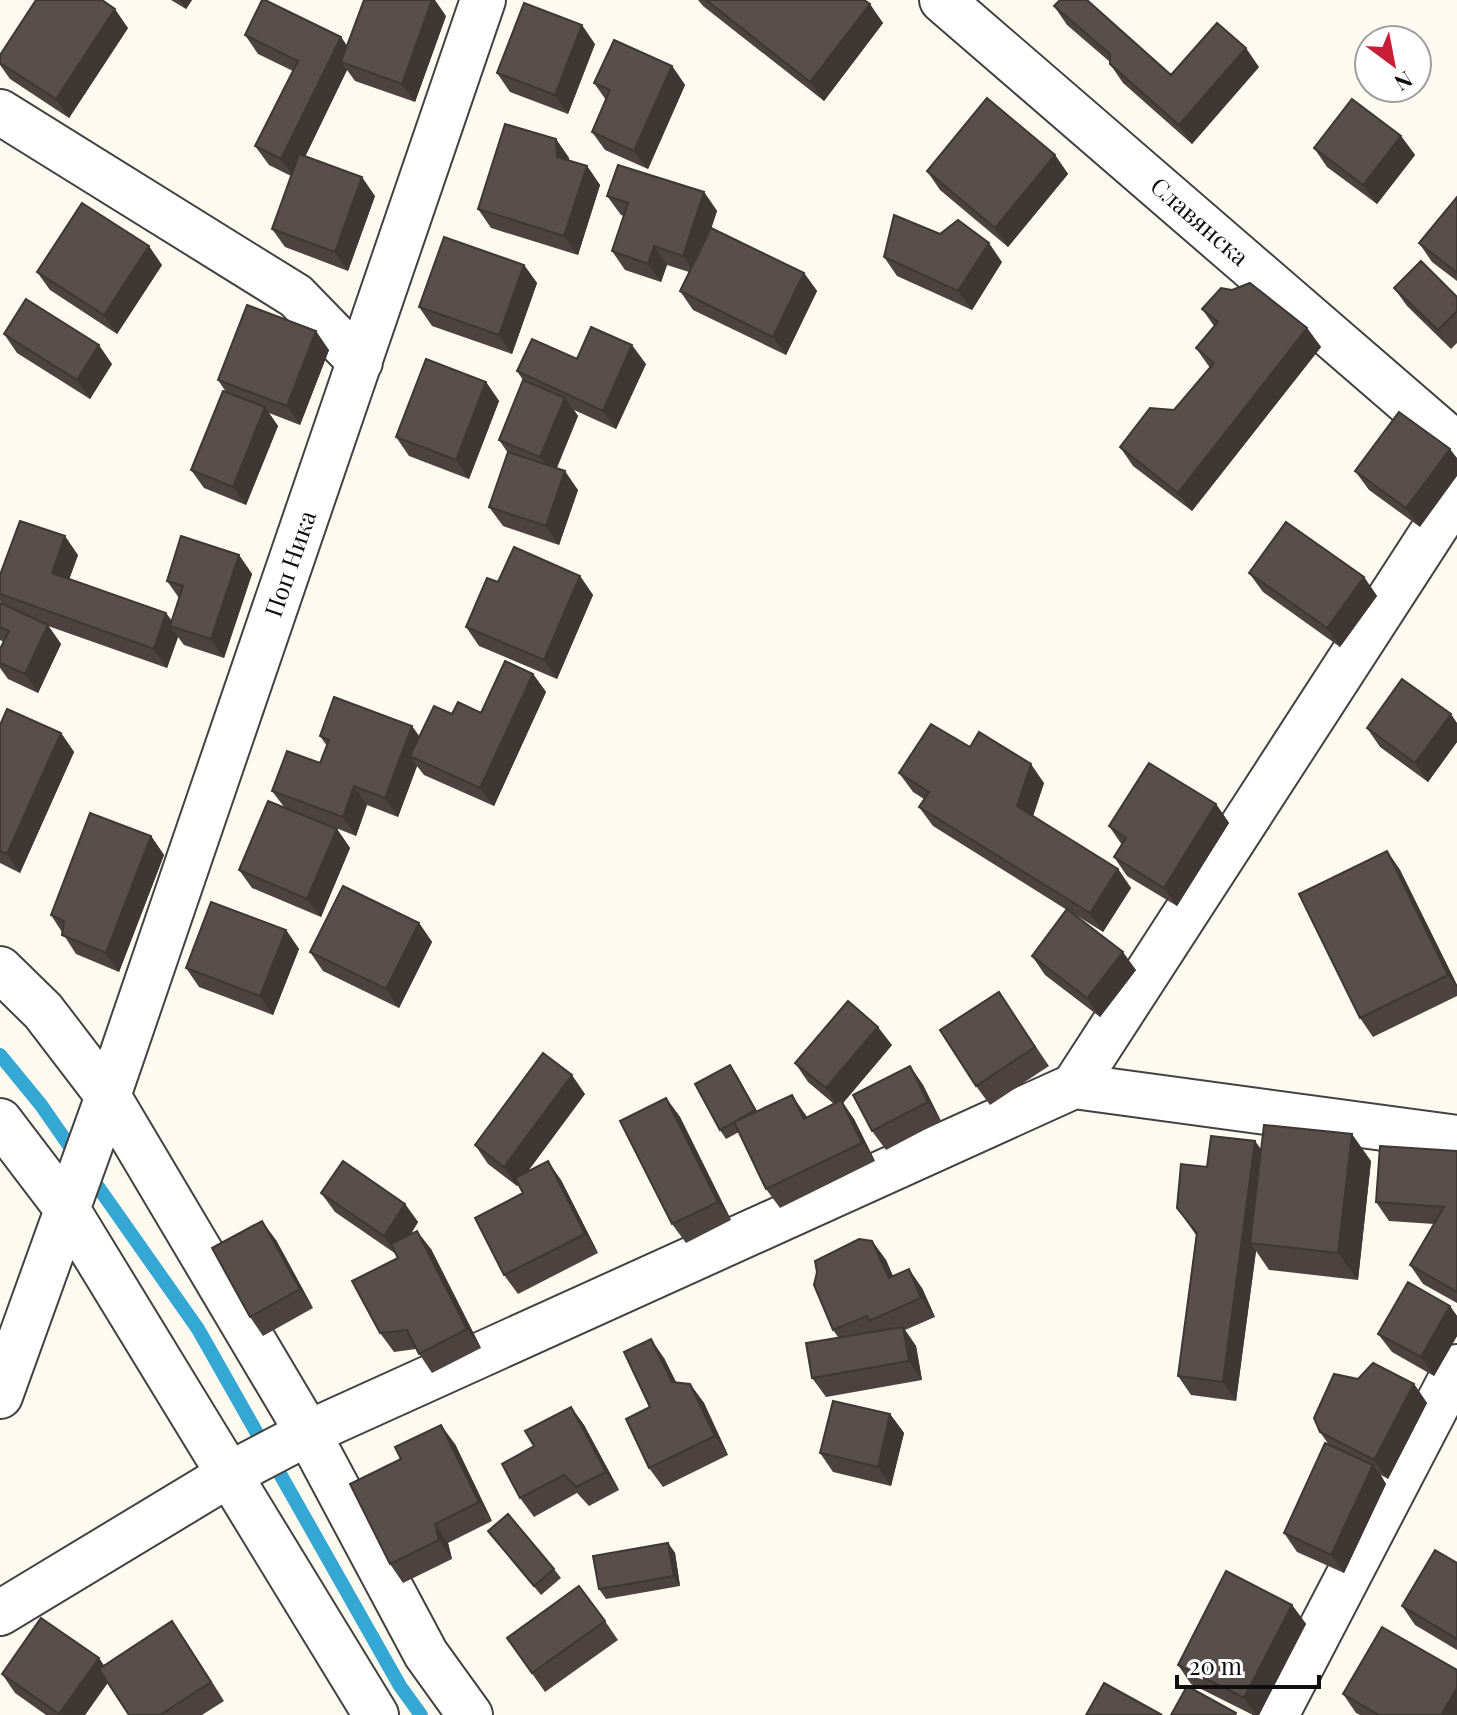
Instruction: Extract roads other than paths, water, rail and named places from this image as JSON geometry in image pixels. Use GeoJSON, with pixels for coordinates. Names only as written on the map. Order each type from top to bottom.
{"type":"FeatureCollection","features":[{"type":"Feature","properties":{"kind":"street","name":"Поп Ника"},"geometry":{"type":"LineString","coordinates":[[0,1396],[102,1112],[483,0]]}},
{"type":"Feature","properties":{"kind":"street","name":"Славянска"},"geometry":{"type":"LineString","coordinates":[[951,2],[1457,445]]}},
{"type":"Feature","properties":{"kind":"street"},"geometry":{"type":"LineString","coordinates":[[0,112],[296,296],[360,362]]}},
{"type":"Feature","properties":{"kind":"street"},"geometry":{"type":"LineString","coordinates":[[1074,1086],[1457,494]]}},
{"type":"Feature","properties":{"kind":"street"},"geometry":{"type":"LineString","coordinates":[[0,969],[43,1011],[102,1112],[308,1433],[426,1654],[470,1715]]}},
{"type":"Feature","properties":{"kind":"street"},"geometry":{"type":"LineString","coordinates":[[0,1613],[230,1474],[308,1433],[1074,1086],[1457,1138]]}},
{"type":"Feature","properties":{"kind":"street"},"geometry":{"type":"LineString","coordinates":[[0,1121],[71,1198],[230,1474],[376,1715]]}},
{"type":"Feature","properties":{"kind":"street"},"geometry":{"type":"LineString","coordinates":[[1276,1715],[1457,1367]]}},
{"type":"Feature","properties":{"kind":"waterway"},"geometry":{"type":"LineString","coordinates":[[0,1055],[41,1105],[77,1157]]}},
{"type":"Feature","properties":{"kind":"waterway"},"geometry":{"type":"LineString","coordinates":[[89,1174],[198,1329],[400,1686],[421,1715]]}}]}
